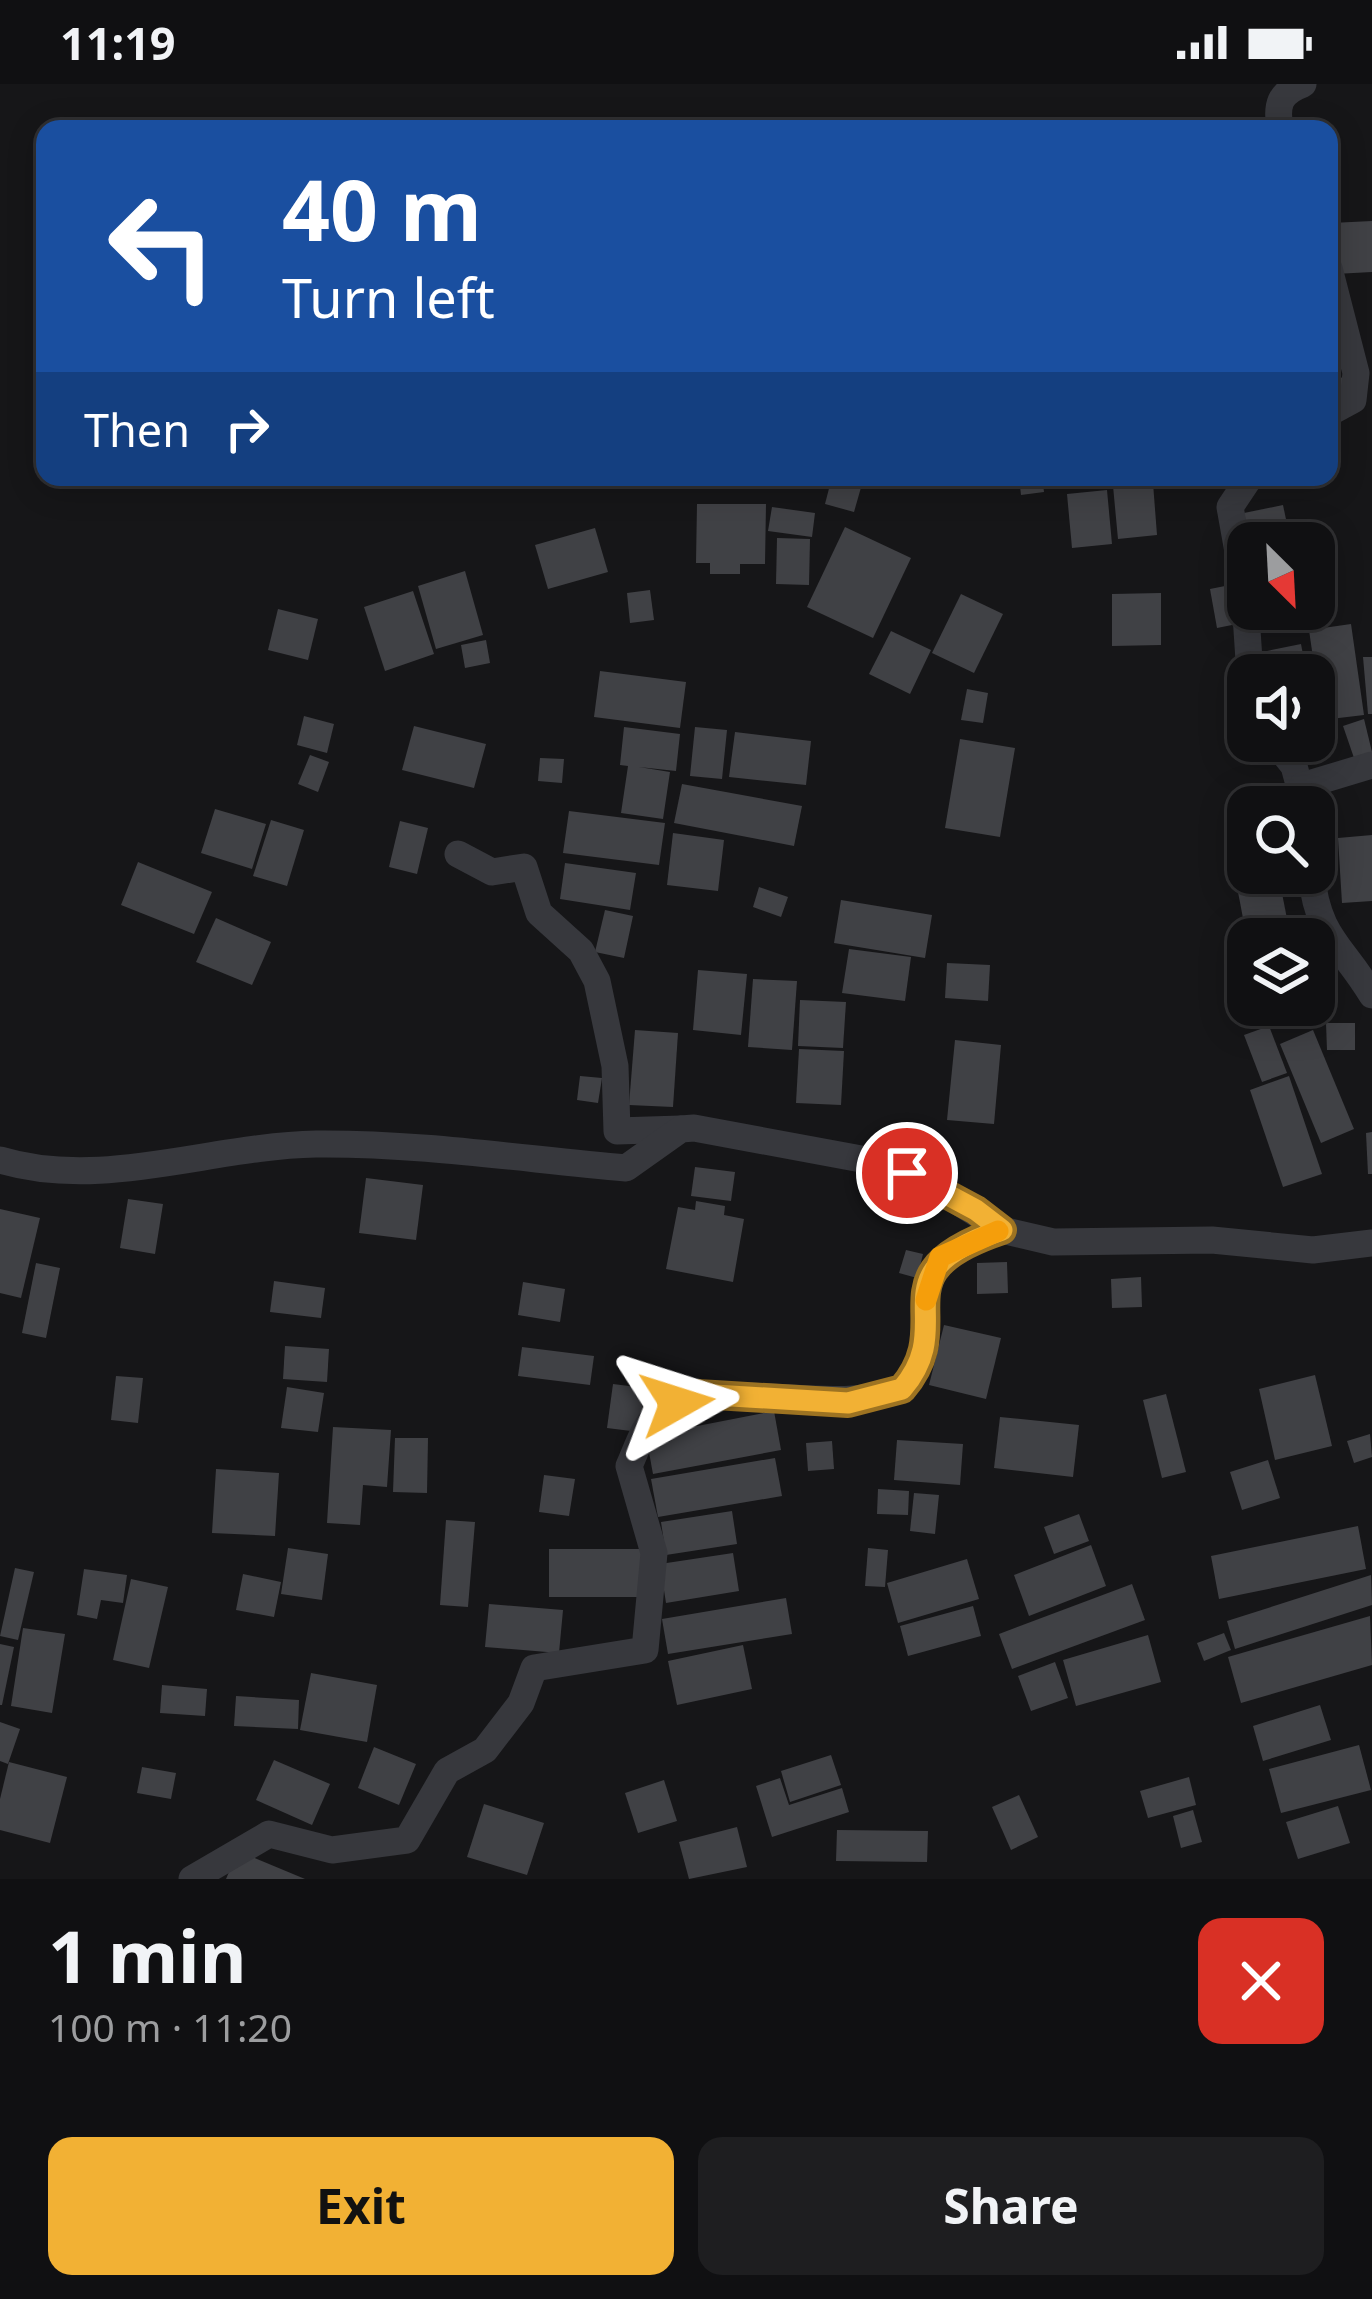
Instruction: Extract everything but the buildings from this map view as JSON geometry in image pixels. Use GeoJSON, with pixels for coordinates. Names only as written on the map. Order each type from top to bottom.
{"type":"FeatureCollection","features":[{"type":"Feature","properties":{"kind":"street"},"geometry":{"type":"LineString","coordinates":[[1279,120],[1277,105],[1287,90],[1304,84]]}},
{"type":"Feature","properties":{"kind":"street"},"geometry":{"type":"LineString","coordinates":[[1338,303],[1356,373],[1353,400],[1338,408]]}},
{"type":"Feature","properties":{"kind":"street"},"geometry":{"type":"LineString","coordinates":[[1244,486],[1230,507],[1244,586],[1249,654]]}},
{"type":"Feature","properties":{"kind":"street"},"geometry":{"type":"LineString","coordinates":[[1326,786],[1372,765]]}},
{"type":"Feature","properties":{"kind":"street"},"geometry":{"type":"LineString","coordinates":[[458,854],[492,872],[524,867],[539,913],[581,951],[597,981],[615,1066],[617,1131],[681,1129],[872,1161],[935,1187],[1002,1230],[1053,1242],[1212,1240],[1313,1250],[1372,1243]]}},
{"type":"Feature","properties":{"kind":"street"},"geometry":{"type":"LineString","coordinates":[[1316,894],[1326,938],[1346,953],[1372,994]]}},
{"type":"Feature","properties":{"kind":"street"},"geometry":{"type":"LineString","coordinates":[[0,1160],[60,1175],[236,1150],[356,1144],[626,1168],[681,1129]]}},
{"type":"Feature","properties":{"kind":"street"},"geometry":{"type":"LineString","coordinates":[[193,1879],[269,1834],[332,1850],[407,1840],[447,1771],[485,1750],[521,1703],[534,1668],[645,1650],[654,1553],[628,1466],[653,1418],[698,1394],[848,1403],[902,1389],[921,1358],[928,1282],[940,1257],[1002,1230]]}},
{"type":"Feature","properties":{"kind":"slow traffic"},"geometry":{"type":"LineString","coordinates":[[926,1300],[928,1282],[940,1257],[998,1231]]}},
{"type":"Feature","properties":{"kind":"route"},"geometry":{"type":"LineString","coordinates":[[677,1403],[698,1394],[848,1403],[902,1389],[921,1358],[928,1282],[940,1257],[1002,1230],[976,1210],[907,1173]]}}]}
